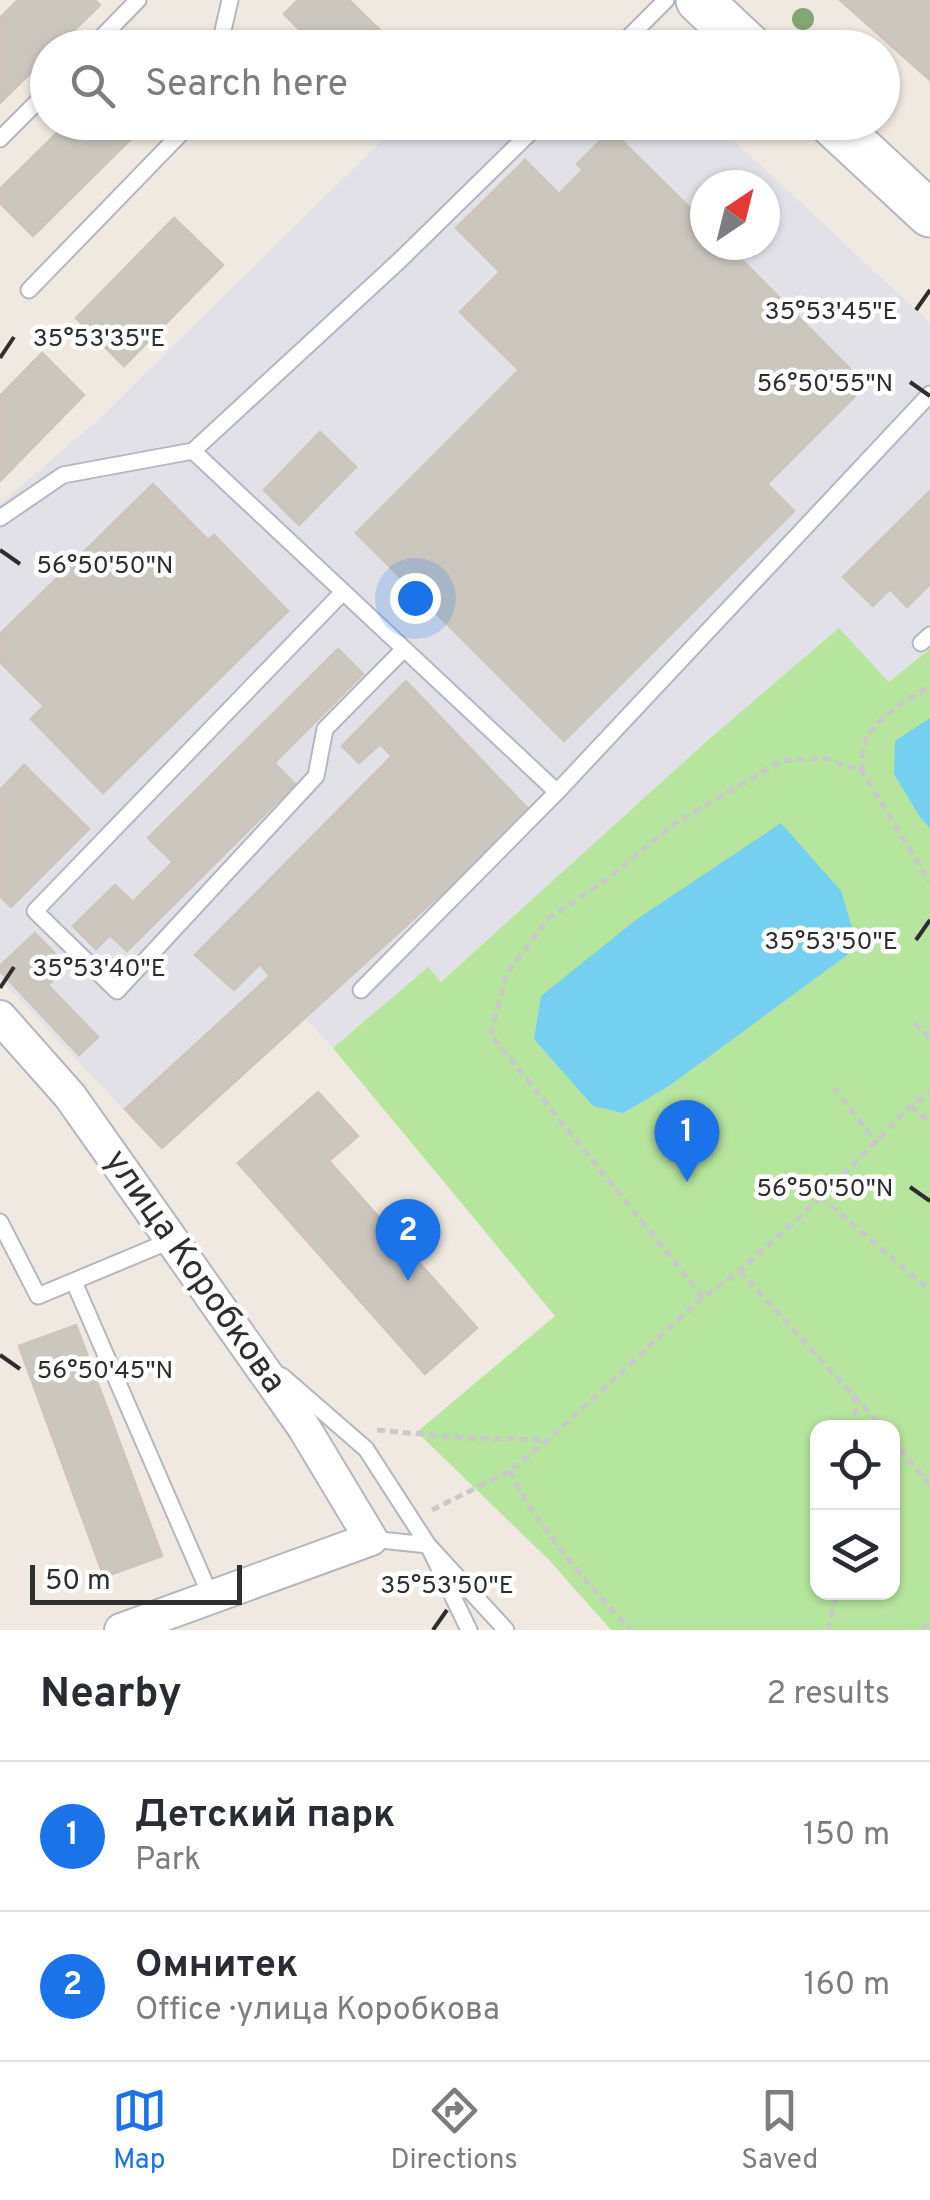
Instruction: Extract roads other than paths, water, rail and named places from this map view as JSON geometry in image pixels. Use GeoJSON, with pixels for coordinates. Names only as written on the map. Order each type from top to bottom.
{"type":"FeatureCollection","features":[{"type":"Feature","properties":{"kind":"main road"},"geometry":{"type":"LineString","coordinates":[[699,0],[731,30]]}},
{"type":"Feature","properties":{"kind":"main road"},"geometry":{"type":"LineString","coordinates":[[851,140],[930,214]]}},
{"type":"Feature","properties":{"kind":"street","name":"улица Коробкова"},"geometry":{"type":"LineString","coordinates":[[0,1017],[70,1096],[303,1426],[370,1539]]}},
{"type":"Feature","properties":{"kind":"street"},"geometry":{"type":"LineString","coordinates":[[121,1630],[370,1539]]}},
{"type":"Feature","properties":{"kind":"lane"},"geometry":{"type":"LineString","coordinates":[[109,30],[138,0]]}},
{"type":"Feature","properties":{"kind":"lane"},"geometry":{"type":"LineString","coordinates":[[223,30],[230,0]]}},
{"type":"Feature","properties":{"kind":"lane"},"geometry":{"type":"LineString","coordinates":[[636,30],[666,0]]}},
{"type":"Feature","properties":{"kind":"lane"},"geometry":{"type":"LineString","coordinates":[[0,139],[30,109]]}},
{"type":"Feature","properties":{"kind":"lane"},"geometry":{"type":"LineString","coordinates":[[29,290],[175,140]]}},
{"type":"Feature","properties":{"kind":"lane"},"geometry":{"type":"LineString","coordinates":[[0,518],[63,475],[192,451],[400,261],[523,140]]}},
{"type":"Feature","properties":{"kind":"lane"},"geometry":{"type":"LineString","coordinates":[[362,990],[557,792],[930,394]]}},
{"type":"Feature","properties":{"kind":"lane"},"geometry":{"type":"LineString","coordinates":[[192,451],[557,792]]}},
{"type":"Feature","properties":{"kind":"lane"},"geometry":{"type":"LineString","coordinates":[[343,592],[35,911],[117,991],[316,776],[326,729],[404,649]]}},
{"type":"Feature","properties":{"kind":"lane"},"geometry":{"type":"LineString","coordinates":[[0,1222],[38,1296],[172,1240]]}},
{"type":"Feature","properties":{"kind":"lane"},"geometry":{"type":"LineString","coordinates":[[74,1282],[212,1599]]}},
{"type":"Feature","properties":{"kind":"lane"},"geometry":{"type":"LineString","coordinates":[[245,1344],[366,1449],[428,1545],[470,1630]]}},
{"type":"Feature","properties":{"kind":"lane"},"geometry":{"type":"LineString","coordinates":[[370,1539],[428,1545],[506,1630]]}},
{"type":"Feature","properties":{"kind":"water"},"geometry":{"type":"Polygon","coordinates":[[[930,718],[930,828],[894,774],[895,741],[930,718]]]}},
{"type":"Feature","properties":{"kind":"water"},"geometry":{"type":"Polygon","coordinates":[[[781,823],[841,891],[858,947],[669,1086],[623,1113],[593,1106],[534,1039],[541,996],[637,919],[781,823]]]}},
{"type":"Feature","properties":{"kind":"place","name":"Детский парк"},"geometry":{"type":"Point","coordinates":[687,1182]}},
{"type":"Feature","properties":{"kind":"place","name":"Омнитек"},"geometry":{"type":"Point","coordinates":[408,1281]}}]}
